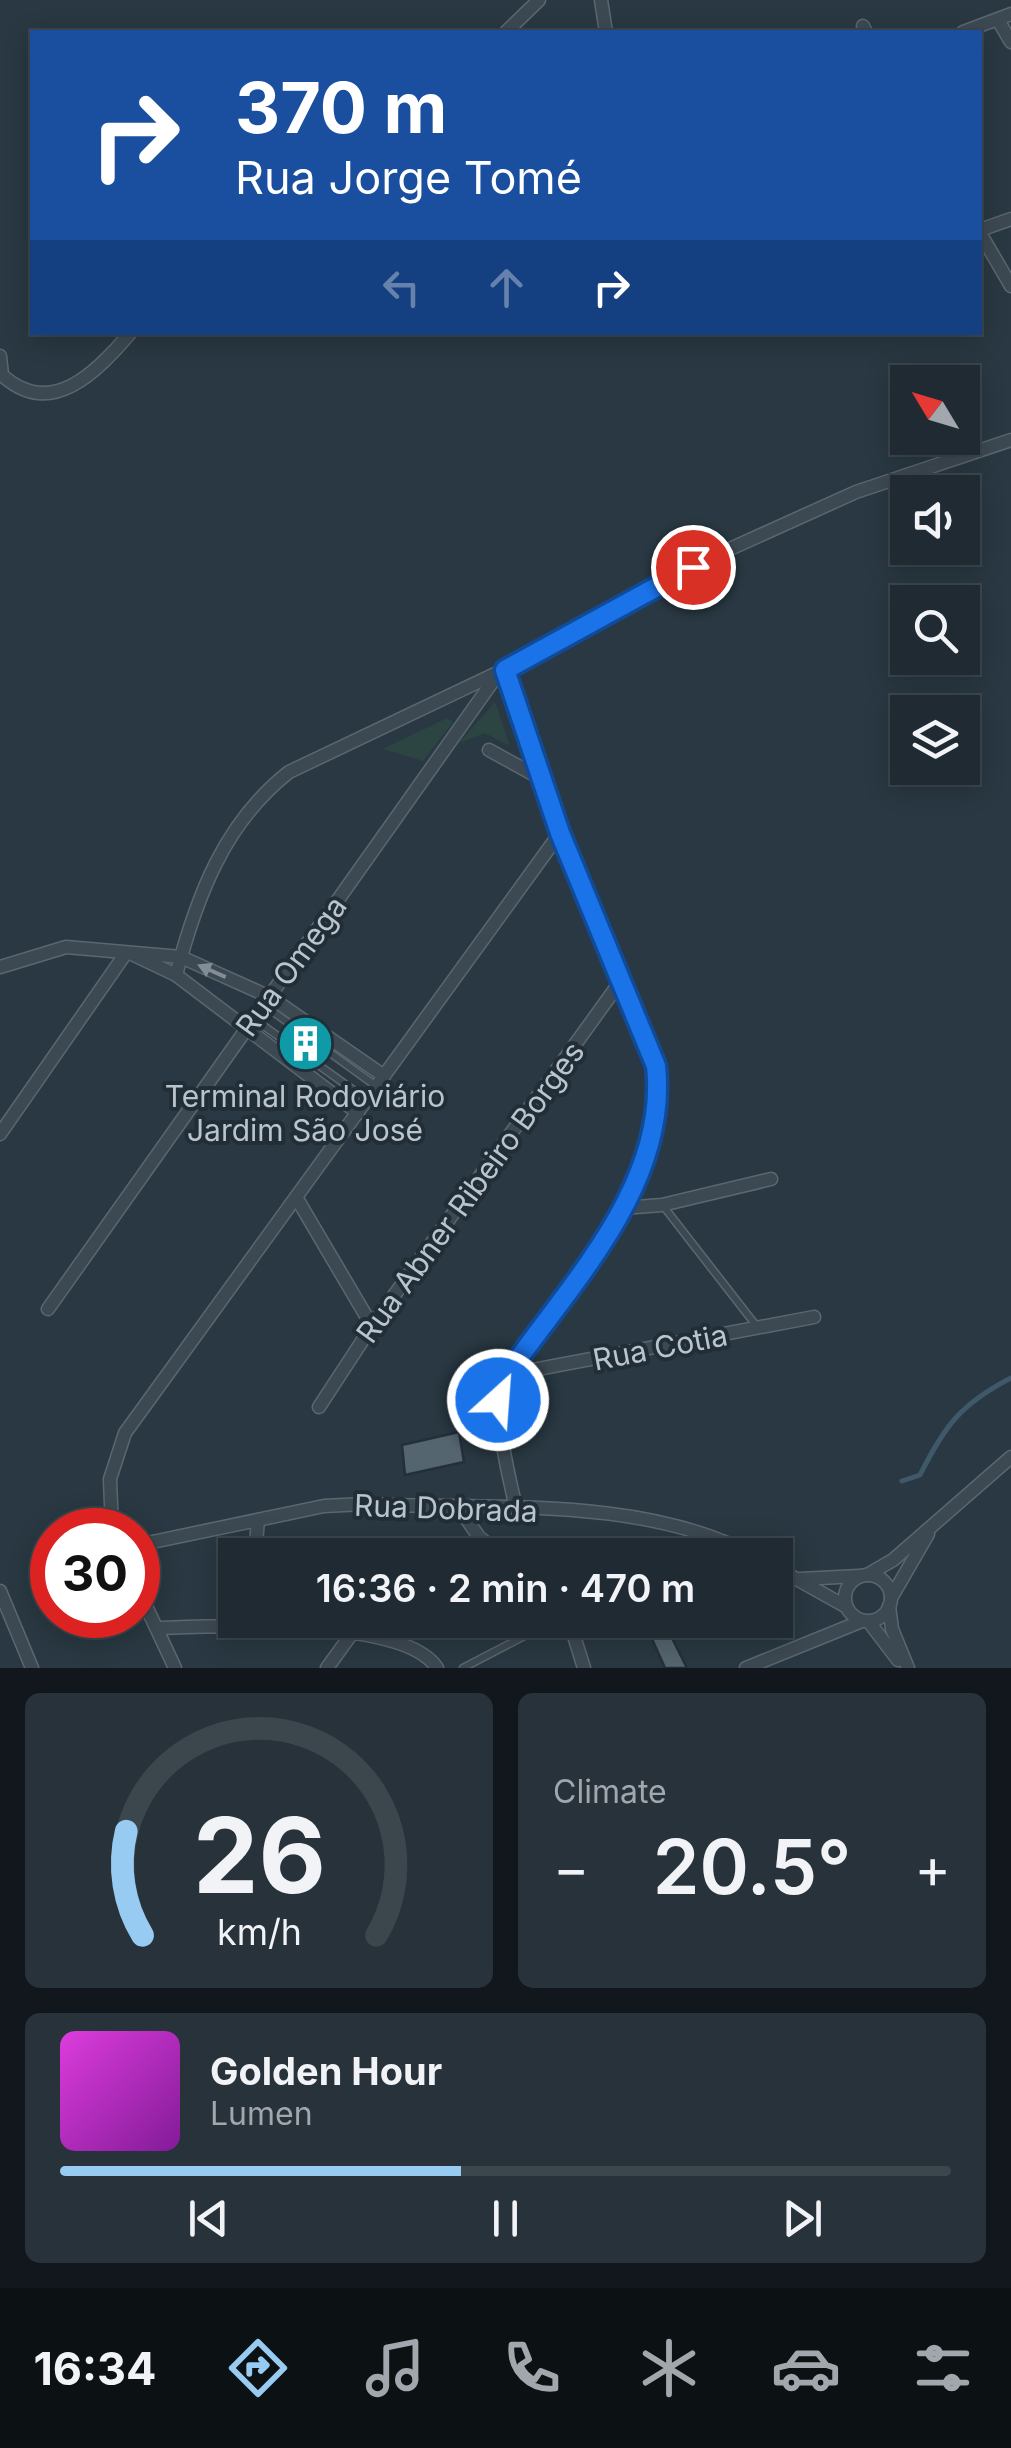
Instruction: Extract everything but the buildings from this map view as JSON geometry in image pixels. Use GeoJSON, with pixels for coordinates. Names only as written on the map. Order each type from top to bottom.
{"type":"FeatureCollection","features":[{"type":"Feature","properties":{"kind":"street"},"geometry":{"type":"LineString","coordinates":[[508,30],[539,0]]}},
{"type":"Feature","properties":{"kind":"street"},"geometry":{"type":"LineString","coordinates":[[601,0],[606,30]]}},
{"type":"Feature","properties":{"kind":"street"},"geometry":{"type":"LineString","coordinates":[[969,30],[1005,17],[1011,42]]}},
{"type":"Feature","properties":{"kind":"street"},"geometry":{"type":"LineString","coordinates":[[982,231],[1011,219]]}},
{"type":"Feature","properties":{"kind":"street"},"geometry":{"type":"LineString","coordinates":[[982,235],[1011,286]]}},
{"type":"Feature","properties":{"kind":"street"},"geometry":{"type":"LineString","coordinates":[[0,356],[2,375],[19,390],[32,394],[65,388],[90,375],[127,335]]}},
{"type":"Feature","properties":{"kind":"street"},"geometry":{"type":"LineString","coordinates":[[176,975],[222,847],[257,798],[290,772],[502,671],[721,552],[856,492],[1011,440]]}},
{"type":"Feature","properties":{"kind":"street"},"geometry":{"type":"LineString","coordinates":[[502,671],[560,833],[623,978],[656,1066],[658,1090],[645,1158],[623,1208],[506,1376],[498,1400],[516,1509]]}},
{"type":"Feature","properties":{"kind":"street","name":"Rua Omega"},"geometry":{"type":"LineString","coordinates":[[48,1309],[502,671]]}},
{"type":"Feature","properties":{"kind":"street"},"geometry":{"type":"LineString","coordinates":[[489,750],[540,778]]}},
{"type":"Feature","properties":{"kind":"street"},"geometry":{"type":"LineString","coordinates":[[111,1508],[110,1479],[125,1432],[560,833]]}},
{"type":"Feature","properties":{"kind":"street"},"geometry":{"type":"LineString","coordinates":[[0,967],[66,947],[129,954],[176,975],[250,1024],[358,1112]]}},
{"type":"Feature","properties":{"kind":"street"},"geometry":{"type":"LineString","coordinates":[[0,1134],[129,954],[143,951],[180,958],[267,1001],[380,1081]]}},
{"type":"Feature","properties":{"kind":"street","name":"Rua Abner Ribeiro Borges"},"geometry":{"type":"LineString","coordinates":[[319,1407],[372,1326],[623,978]]}},
{"type":"Feature","properties":{"kind":"street"},"geometry":{"type":"LineString","coordinates":[[623,1208],[662,1204],[771,1179]]}},
{"type":"Feature","properties":{"kind":"street"},"geometry":{"type":"LineString","coordinates":[[296,1197],[372,1326]]}},
{"type":"Feature","properties":{"kind":"street","name":"Rua Cotia"},"geometry":{"type":"LineString","coordinates":[[506,1376],[814,1316]]}},
{"type":"Feature","properties":{"kind":"street"},"geometry":{"type":"LineString","coordinates":[[821,1641],[847,1610],[848,1586],[893,1560],[1011,1457]]}},
{"type":"Feature","properties":{"kind":"street","name":"Rua Dobrada"},"geometry":{"type":"LineString","coordinates":[[160,1540],[364,1504],[516,1509],[676,1524],[710,1538]]}},
{"type":"Feature","properties":{"kind":"street"},"geometry":{"type":"LineString","coordinates":[[458,1508],[480,1538]]}},
{"type":"Feature","properties":{"kind":"street"},"geometry":{"type":"LineString","coordinates":[[256,1538],[258,1520]]}},
{"type":"Feature","properties":{"kind":"street"},"geometry":{"type":"LineString","coordinates":[[746,1668],[882,1617],[935,1523]]}},
{"type":"Feature","properties":{"kind":"street"},"geometry":{"type":"LineString","coordinates":[[793,1576],[866,1622],[906,1668]]}},
{"type":"Feature","properties":{"kind":"street"},"geometry":{"type":"LineString","coordinates":[[797,1578],[864,1576],[886,1584],[892,1629],[906,1668]]}},
{"type":"Feature","properties":{"kind":"street"},"geometry":{"type":"LineString","coordinates":[[0,1591],[32,1668]]}},
{"type":"Feature","properties":{"kind":"street"},"geometry":{"type":"LineString","coordinates":[[0,1618],[16,1629]]}},
{"type":"Feature","properties":{"kind":"street"},"geometry":{"type":"LineString","coordinates":[[160,1628],[218,1625]]}},
{"type":"Feature","properties":{"kind":"street"},"geometry":{"type":"LineString","coordinates":[[160,1630],[175,1668]]}},
{"type":"Feature","properties":{"kind":"street"},"geometry":{"type":"LineString","coordinates":[[327,1668],[349,1638]]}},
{"type":"Feature","properties":{"kind":"street"},"geometry":{"type":"LineString","coordinates":[[381,1638],[423,1651],[437,1668]]}},
{"type":"Feature","properties":{"kind":"street"},"geometry":{"type":"LineString","coordinates":[[575,1638],[584,1668]]}},
{"type":"Feature","properties":{"kind":"lane"},"geometry":{"type":"LineString","coordinates":[[250,1024],[367,1100]]}},
{"type":"Feature","properties":{"kind":"lane"},"geometry":{"type":"LineString","coordinates":[[662,1204],[758,1328]]}},
{"type":"Feature","properties":{"kind":"lane"},"geometry":{"type":"LineString","coordinates":[[462,1668],[520,1638]]}},
{"type":"Feature","properties":{"kind":"green space"},"geometry":{"type":"Polygon","coordinates":[[[495,702],[510,746],[485,733],[459,743],[495,702]]]}},
{"type":"Feature","properties":{"kind":"green space"},"geometry":{"type":"Polygon","coordinates":[[[447,718],[453,722],[423,761],[383,749],[447,718]]]}},
{"type":"Feature","properties":{"kind":"waterway"},"geometry":{"type":"LineString","coordinates":[[902,1481],[920,1475],[938,1442],[967,1407],[1011,1378]]}},
{"type":"Feature","properties":{"kind":"place","name":"Terminal Rodoviário Jardim São José"},"geometry":{"type":"Point","coordinates":[305,1043]}},
{"type":"Feature","properties":{"kind":"route"},"geometry":{"type":"LineString","coordinates":[[498,1400],[506,1376],[623,1208],[652,1136],[658,1090],[656,1066],[623,978],[560,833],[505,670],[693,567]]}}]}
